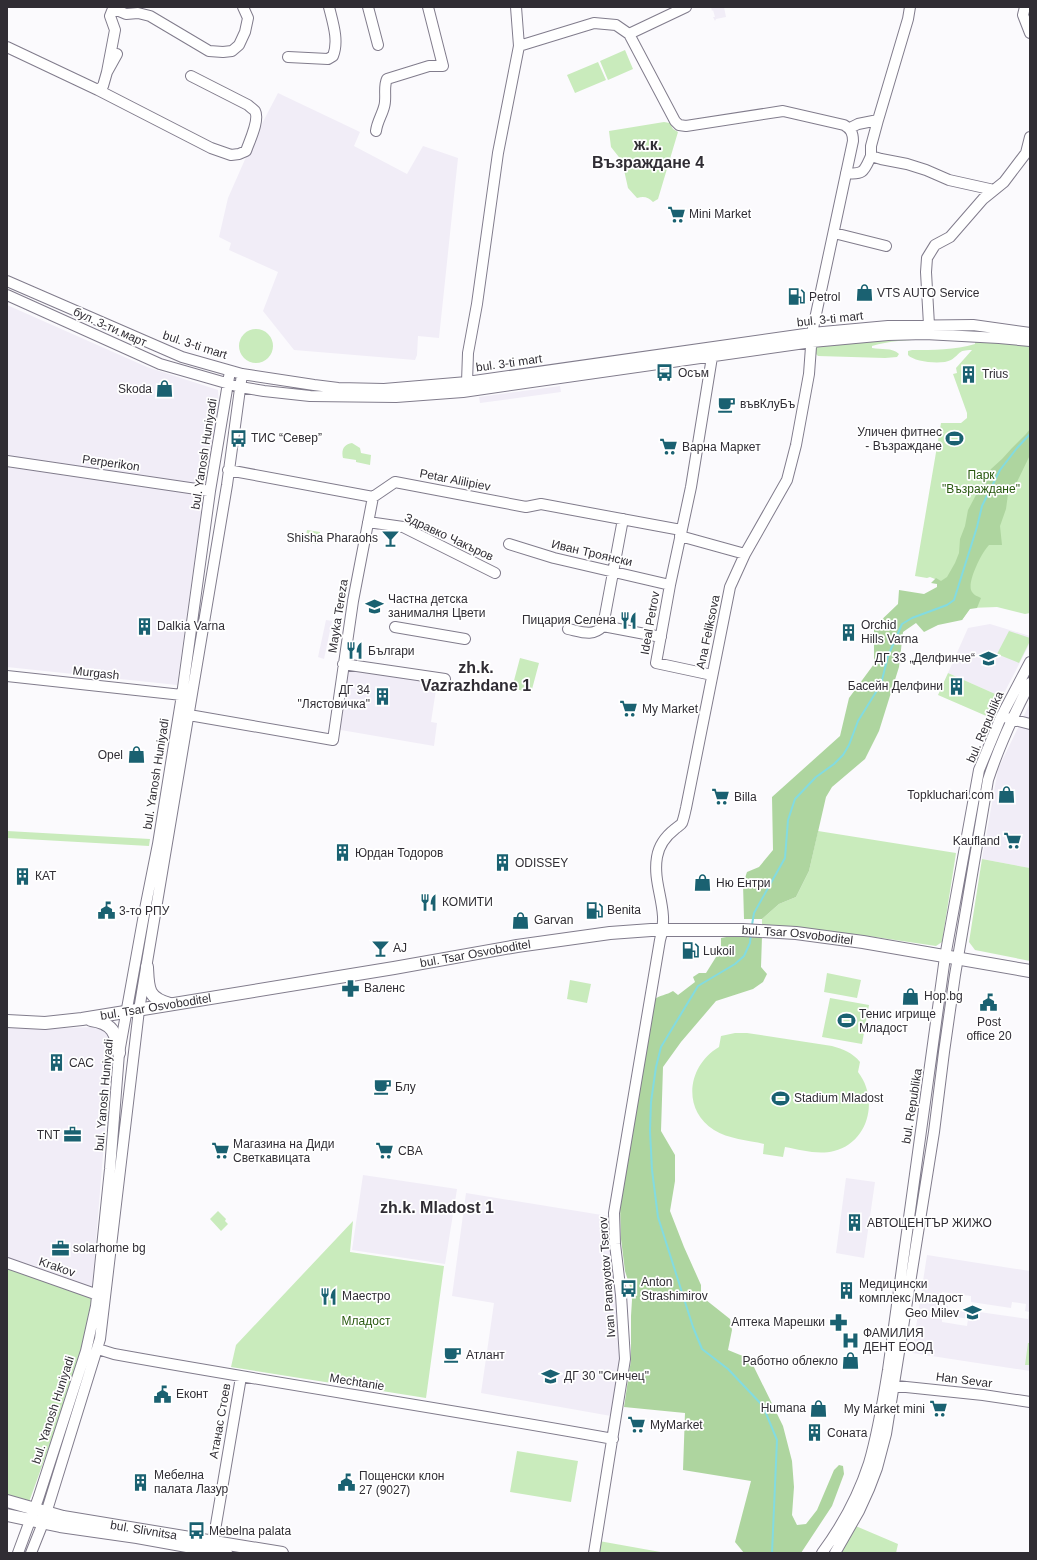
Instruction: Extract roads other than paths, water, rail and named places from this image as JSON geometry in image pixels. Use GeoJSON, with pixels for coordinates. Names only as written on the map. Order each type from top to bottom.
{"type":"FeatureCollection","features":[{"type":"Feature","properties":{"kind":"main road","name":"bul. Tsar Osvoboditel"},"geometry":{"type":"LineString","coordinates":[[7,1021],[45,1023],[82,1019],[610,932],[663,930],[743,930],[808,934],[1030,971]]}},
{"type":"Feature","properties":{"kind":"main road"},"geometry":{"type":"LineString","coordinates":[[146,967],[151,994],[160,1001],[171,1004]]}},
{"type":"Feature","properties":{"kind":"main road"},"geometry":{"type":"LineString","coordinates":[[82,1019],[102,1022],[109,1026],[117,1039],[119,1053]]}},
{"type":"Feature","properties":{"kind":"main road","name":"bul. Slivnitsa"},"geometry":{"type":"LineString","coordinates":[[7,1501],[32,1514],[44,1517],[212,1546],[282,1553]]}},
{"type":"Feature","properties":{"kind":"main road","name":"bul. Slivnitsa"},"geometry":{"type":"LineString","coordinates":[[7,1515],[32,1514]]}},
{"type":"Feature","properties":{"kind":"main road","name":"bul. Slivnitsa"},"geometry":{"type":"LineString","coordinates":[[212,1546],[226,1553]]}},
{"type":"Feature","properties":{"kind":"street"},"geometry":{"type":"LineString","coordinates":[[98,90],[103,86],[107,72],[115,30],[110,16],[112,11],[119,11],[126,14],[138,13],[150,16],[209,51],[223,52],[232,50],[239,45],[245,32],[248,18],[243,7]]}},
{"type":"Feature","properties":{"kind":"street"},"geometry":{"type":"LineString","coordinates":[[288,57],[328,59],[333,56],[335,50],[335,32],[329,7]]}},
{"type":"Feature","properties":{"kind":"street"},"geometry":{"type":"LineString","coordinates":[[368,7],[378,45]]}},
{"type":"Feature","properties":{"kind":"street"},"geometry":{"type":"LineString","coordinates":[[376,131],[384,106],[385,83],[387,79],[429,66],[443,66],[428,7]]}},
{"type":"Feature","properties":{"kind":"street"},"geometry":{"type":"LineString","coordinates":[[467,382],[468,354],[477,304],[498,153],[519,46],[516,7]]}},
{"type":"Feature","properties":{"kind":"street"},"geometry":{"type":"LineString","coordinates":[[629,34],[686,7]]}},
{"type":"Feature","properties":{"kind":"street"},"geometry":{"type":"LineString","coordinates":[[846,173],[858,174],[863,172],[871,156],[871,146],[908,19],[910,7]]}},
{"type":"Feature","properties":{"kind":"street"},"geometry":{"type":"LineString","coordinates":[[1025,7],[1023,15],[1030,33]]}},
{"type":"Feature","properties":{"kind":"street"},"geometry":{"type":"LineString","coordinates":[[519,46],[594,23],[616,25],[629,34],[662,98],[675,121],[679,125],[686,126],[783,111],[844,125],[850,128],[858,124],[878,120]]}},
{"type":"Feature","properties":{"kind":"street"},"geometry":{"type":"LineString","coordinates":[[7,47],[98,90],[221,152],[231,155],[246,151],[255,126],[257,117],[255,112],[248,105],[191,76]]}},
{"type":"Feature","properties":{"kind":"street"},"geometry":{"type":"LineString","coordinates":[[107,72],[117,54]]}},
{"type":"Feature","properties":{"kind":"street","name":"Ana Feliksova"},"geometry":{"type":"LineString","coordinates":[[663,930],[664,910],[657,879],[657,856],[659,848],[665,839],[682,824],[730,587],[745,554],[787,480],[796,445],[809,374],[812,338],[853,141],[853,134],[850,128]]}},
{"type":"Feature","properties":{"kind":"street"},"geometry":{"type":"LineString","coordinates":[[929,325],[926,272],[927,258],[935,245],[950,237],[983,199],[1004,182],[1026,153],[1030,136]]}},
{"type":"Feature","properties":{"kind":"street"},"geometry":{"type":"LineString","coordinates":[[871,156],[907,164],[949,180],[994,190]]}},
{"type":"Feature","properties":{"kind":"street"},"geometry":{"type":"LineString","coordinates":[[834,233],[886,246]]}},
{"type":"Feature","properties":{"kind":"street","name":"bul. 3-ti mart"},"geometry":{"type":"LineString","coordinates":[[7,281],[182,357],[242,374],[314,385],[364,389],[384,389],[467,382],[712,348],[812,338],[925,334],[1030,341]]}},
{"type":"Feature","properties":{"kind":"street","name":"бул. 3-ти март"},"geometry":{"type":"LineString","coordinates":[[7,295],[160,364],[228,384]]}},
{"type":"Feature","properties":{"kind":"street","name":"bul. 3-ti mart"},"geometry":{"type":"LineString","coordinates":[[228,384],[264,391],[310,396],[396,397],[463,392],[712,357],[812,338],[888,326],[973,325],[1030,333]]}},
{"type":"Feature","properties":{"kind":"street"},"geometry":{"type":"LineString","coordinates":[[160,364],[166,351]]}},
{"type":"Feature","properties":{"kind":"street","name":"Ideal Petrov"},"geometry":{"type":"LineString","coordinates":[[712,357],[691,488],[670,585],[656,663],[712,675]]}},
{"type":"Feature","properties":{"kind":"street","name":"bul. Yanosh Huniyadi"},"geometry":{"type":"LineString","coordinates":[[18,1553],[88,1344],[98,1295],[119,1053],[158,844],[182,695],[210,491],[230,371]]}},
{"type":"Feature","properties":{"kind":"street","name":"bul. Yanosh Huniyadi"},"geometry":{"type":"LineString","coordinates":[[31,1553],[98,1349],[105,1307],[139,1010],[189,715],[242,374]]}},
{"type":"Feature","properties":{"kind":"street","name":"Perperikon"},"geometry":{"type":"LineString","coordinates":[[7,461],[210,491]]}},
{"type":"Feature","properties":{"kind":"street"},"geometry":{"type":"LineString","coordinates":[[228,470],[373,497]]}},
{"type":"Feature","properties":{"kind":"street","name":"Petar Alilipiev"},"geometry":{"type":"LineString","coordinates":[[373,497],[396,482],[526,507],[541,504],[623,519],[681,533],[745,554]]}},
{"type":"Feature","properties":{"kind":"street","name":"Mayka Tereza"},"geometry":{"type":"LineString","coordinates":[[189,715],[332,740],[353,601],[373,497]]}},
{"type":"Feature","properties":{"kind":"street"},"geometry":{"type":"LineString","coordinates":[[568,629],[591,634],[598,631],[603,626],[623,519]]}},
{"type":"Feature","properties":{"kind":"street","name":"Здравко Чакъров"},"geometry":{"type":"LineString","coordinates":[[368,522],[403,527],[495,573]]}},
{"type":"Feature","properties":{"kind":"street","name":"Иван Троянски"},"geometry":{"type":"LineString","coordinates":[[510,544],[554,558],[670,585]]}},
{"type":"Feature","properties":{"kind":"street"},"geometry":{"type":"LineString","coordinates":[[603,626],[661,637]]}},
{"type":"Feature","properties":{"kind":"street"},"geometry":{"type":"LineString","coordinates":[[395,627],[465,639]]}},
{"type":"Feature","properties":{"kind":"street","name":"bul. Republika"},"geometry":{"type":"LineString","coordinates":[[835,1553],[859,1511],[877,1468],[886,1434],[890,1385],[946,957],[979,770],[1001,717],[1030,662]]}},
{"type":"Feature","properties":{"kind":"street"},"geometry":{"type":"LineString","coordinates":[[343,664],[445,679]]}},
{"type":"Feature","properties":{"kind":"street","name":"Murgash"},"geometry":{"type":"LineString","coordinates":[[7,676],[182,695]]}},
{"type":"Feature","properties":{"kind":"street","name":"bul. Republika"},"geometry":{"type":"LineString","coordinates":[[822,1553],[851,1505],[869,1465],[890,1385],[934,1132],[958,959],[988,780],[994,760],[1030,683]]}},
{"type":"Feature","properties":{"kind":"street"},"geometry":{"type":"LineString","coordinates":[[1001,717],[1030,724]]}},
{"type":"Feature","properties":{"kind":"street","name":"Ivan Panayotov Tserov"},"geometry":{"type":"LineString","coordinates":[[594,1553],[625,1359],[621,1295],[615,1244],[614,1213],[660,940],[663,930]]}},
{"type":"Feature","properties":{"kind":"street","name":"Krakov"},"geometry":{"type":"LineString","coordinates":[[7,1263],[98,1295]]}},
{"type":"Feature","properties":{"kind":"street","name":"Mechtanie"},"geometry":{"type":"LineString","coordinates":[[98,1349],[114,1354],[241,1377],[439,1408],[613,1439]]}},
{"type":"Feature","properties":{"kind":"street","name":"Атанас Стоев"},"geometry":{"type":"LineString","coordinates":[[212,1546],[241,1377]]}},
{"type":"Feature","properties":{"kind":"street","name":"Han Sevar"},"geometry":{"type":"LineString","coordinates":[[890,1385],[983,1395],[1030,1402]]}},
{"type":"Feature","properties":{"kind":"waterway"},"geometry":{"type":"LineString","coordinates":[[752,925],[754,913],[785,858],[788,820],[795,799],[816,777],[834,764],[843,755],[849,745],[858,721],[881,684],[888,656],[902,624],[912,618],[947,605],[954,600],[977,527],[982,506],[1000,470],[1030,434]]}},
{"type":"Feature","properties":{"kind":"waterway"},"geometry":{"type":"LineString","coordinates":[[751,934],[750,943],[744,956],[735,964],[698,986],[661,1047],[656,1067],[651,1102],[650,1131],[652,1170],[658,1217],[693,1327],[702,1349],[728,1369],[763,1406],[777,1440],[772,1553]]}},
{"type":"Feature","properties":{"kind":"place","name":"Mini Market"},"geometry":{"type":"Point","coordinates":[676,214]}},
{"type":"Feature","properties":{"kind":"place","name":"VTS AUTO Service"},"geometry":{"type":"Point","coordinates":[864,293]}},
{"type":"Feature","properties":{"kind":"place","name":"Petrol"},"geometry":{"type":"Point","coordinates":[796,297]}},
{"type":"Feature","properties":{"kind":"place","name":"Осъм"},"geometry":{"type":"Point","coordinates":[665,373]}},
{"type":"Feature","properties":{"kind":"place","name":"Trius"},"geometry":{"type":"Point","coordinates":[969,374]}},
{"type":"Feature","properties":{"kind":"place","name":"Skoda"},"geometry":{"type":"Point","coordinates":[165,389]}},
{"type":"Feature","properties":{"kind":"place","name":"въвКлуБъ"},"geometry":{"type":"Point","coordinates":[727,404]}},
{"type":"Feature","properties":{"kind":"place","name":"ТИС “Север”"},"geometry":{"type":"Point","coordinates":[238,438]}},
{"type":"Feature","properties":{"kind":"place","name":"Уличен фитнес - Възраждане"},"geometry":{"type":"Point","coordinates":[955,439]}},
{"type":"Feature","properties":{"kind":"place","name":"Варна Маркет"},"geometry":{"type":"Point","coordinates":[669,447]}},
{"type":"Feature","properties":{"kind":"place","name":"Shisha Pharaohs"},"geometry":{"type":"Point","coordinates":[391,538]}},
{"type":"Feature","properties":{"kind":"place","name":"Частна детска занималня Цвети"},"geometry":{"type":"Point","coordinates":[375,606]}},
{"type":"Feature","properties":{"kind":"place","name":"Пицария Селена"},"geometry":{"type":"Point","coordinates":[629,620]}},
{"type":"Feature","properties":{"kind":"place","name":"Dalkia Varna"},"geometry":{"type":"Point","coordinates":[144,626]}},
{"type":"Feature","properties":{"kind":"place","name":"Orchid Hills Varna"},"geometry":{"type":"Point","coordinates":[848,632]}},
{"type":"Feature","properties":{"kind":"place","name":"Българи"},"geometry":{"type":"Point","coordinates":[355,651]}},
{"type":"Feature","properties":{"kind":"place","name":"ДГ 33 „Делфинче“"},"geometry":{"type":"Point","coordinates":[988,658]}},
{"type":"Feature","properties":{"kind":"place","name":"Басейн Делфини"},"geometry":{"type":"Point","coordinates":[956,686]}},
{"type":"Feature","properties":{"kind":"place","name":"ДГ 34 \"Лястовичка\""},"geometry":{"type":"Point","coordinates":[383,697]}},
{"type":"Feature","properties":{"kind":"place","name":"My Market"},"geometry":{"type":"Point","coordinates":[629,709]}},
{"type":"Feature","properties":{"kind":"place","name":"Opel"},"geometry":{"type":"Point","coordinates":[136,755]}},
{"type":"Feature","properties":{"kind":"place","name":"Topkluchari.com"},"geometry":{"type":"Point","coordinates":[1007,795]}},
{"type":"Feature","properties":{"kind":"place","name":"Billa"},"geometry":{"type":"Point","coordinates":[721,797]}},
{"type":"Feature","properties":{"kind":"place","name":"Kaufland"},"geometry":{"type":"Point","coordinates":[1013,841]}},
{"type":"Feature","properties":{"kind":"place","name":"Юрдан Тодоров"},"geometry":{"type":"Point","coordinates":[342,853]}},
{"type":"Feature","properties":{"kind":"place","name":"ODISSEY"},"geometry":{"type":"Point","coordinates":[502,863]}},
{"type":"Feature","properties":{"kind":"place","name":"КАТ"},"geometry":{"type":"Point","coordinates":[22,876]}},
{"type":"Feature","properties":{"kind":"place","name":"Ню Ентри"},"geometry":{"type":"Point","coordinates":[703,883]}},
{"type":"Feature","properties":{"kind":"place","name":"КОМИТИ"},"geometry":{"type":"Point","coordinates":[429,902]}},
{"type":"Feature","properties":{"kind":"place","name":"Benita"},"geometry":{"type":"Point","coordinates":[594,910]}},
{"type":"Feature","properties":{"kind":"place","name":"3-то РПУ"},"geometry":{"type":"Point","coordinates":[106,911]}},
{"type":"Feature","properties":{"kind":"place","name":"Garvan"},"geometry":{"type":"Point","coordinates":[521,920]}},
{"type":"Feature","properties":{"kind":"place","name":"AJ"},"geometry":{"type":"Point","coordinates":[380,948]}},
{"type":"Feature","properties":{"kind":"place","name":"Lukoil"},"geometry":{"type":"Point","coordinates":[690,951]}},
{"type":"Feature","properties":{"kind":"place","name":"Валенс"},"geometry":{"type":"Point","coordinates":[351,988]}},
{"type":"Feature","properties":{"kind":"place","name":"Hop.bg"},"geometry":{"type":"Point","coordinates":[911,996]}},
{"type":"Feature","properties":{"kind":"place","name":"Post office 20"},"geometry":{"type":"Point","coordinates":[989,1003]}},
{"type":"Feature","properties":{"kind":"place","name":"Тенис игрище Младост"},"geometry":{"type":"Point","coordinates":[846,1021]}},
{"type":"Feature","properties":{"kind":"place","name":"САС"},"geometry":{"type":"Point","coordinates":[56,1063]}},
{"type":"Feature","properties":{"kind":"place","name":"Блу"},"geometry":{"type":"Point","coordinates":[382,1087]}},
{"type":"Feature","properties":{"kind":"place","name":"Stadium Mladost"},"geometry":{"type":"Point","coordinates":[781,1098]}},
{"type":"Feature","properties":{"kind":"place","name":"TNT"},"geometry":{"type":"Point","coordinates":[73,1135]}},
{"type":"Feature","properties":{"kind":"place","name":"Магазина на Диди Светкавицата"},"geometry":{"type":"Point","coordinates":[220,1151]}},
{"type":"Feature","properties":{"kind":"place","name":"CBA"},"geometry":{"type":"Point","coordinates":[385,1151]}},
{"type":"Feature","properties":{"kind":"place","name":"АВТОЦЕНТЪР ЖИЖО"},"geometry":{"type":"Point","coordinates":[854,1223]}},
{"type":"Feature","properties":{"kind":"place","name":"solarhome bg"},"geometry":{"type":"Point","coordinates":[60,1248]}},
{"type":"Feature","properties":{"kind":"place","name":"Anton Strashimirov"},"geometry":{"type":"Point","coordinates":[628,1289]}},
{"type":"Feature","properties":{"kind":"place","name":"Медицински комплекс Младост"},"geometry":{"type":"Point","coordinates":[846,1291]}},
{"type":"Feature","properties":{"kind":"place","name":"Маестро"},"geometry":{"type":"Point","coordinates":[329,1296]}},
{"type":"Feature","properties":{"kind":"place","name":"Geo Milev"},"geometry":{"type":"Point","coordinates":[972,1313]}},
{"type":"Feature","properties":{"kind":"place","name":"Аптека Марешки"},"geometry":{"type":"Point","coordinates":[838,1322]}},
{"type":"Feature","properties":{"kind":"place","name":"ФАМИЛИЯ ДЕНТ ЕООД"},"geometry":{"type":"Point","coordinates":[850,1340]}},
{"type":"Feature","properties":{"kind":"place","name":"Атлант"},"geometry":{"type":"Point","coordinates":[453,1355]}},
{"type":"Feature","properties":{"kind":"place","name":"Работно облекло"},"geometry":{"type":"Point","coordinates":[851,1361]}},
{"type":"Feature","properties":{"kind":"place","name":"ДГ 30 \"Синчец\""},"geometry":{"type":"Point","coordinates":[551,1376]}},
{"type":"Feature","properties":{"kind":"place","name":"Еконт"},"geometry":{"type":"Point","coordinates":[163,1394]}},
{"type":"Feature","properties":{"kind":"place","name":"Humana"},"geometry":{"type":"Point","coordinates":[819,1408]}},
{"type":"Feature","properties":{"kind":"place","name":"My Market mini"},"geometry":{"type":"Point","coordinates":[938,1409]}},
{"type":"Feature","properties":{"kind":"place","name":"MyMarket"},"geometry":{"type":"Point","coordinates":[637,1425]}},
{"type":"Feature","properties":{"kind":"place","name":"Соната"},"geometry":{"type":"Point","coordinates":[814,1433]}},
{"type":"Feature","properties":{"kind":"place","name":"Мебелна палата Лазур"},"geometry":{"type":"Point","coordinates":[141,1482]}},
{"type":"Feature","properties":{"kind":"place","name":"Пощенски клон 27 (9027)"},"geometry":{"type":"Point","coordinates":[346,1483]}},
{"type":"Feature","properties":{"kind":"place","name":"Mebelna palata"},"geometry":{"type":"Point","coordinates":[196,1531]}},
{"type":"Feature","properties":{"kind":"district","name":"ж.к. Възраждане 4"},"geometry":{"type":"Point","coordinates":[648,153]}},
{"type":"Feature","properties":{"kind":"district","name":"zh.k. Vazrazhdane 1"},"geometry":{"type":"Point","coordinates":[476,676]}},
{"type":"Feature","properties":{"kind":"district","name":"zh.k. Mladost 1"},"geometry":{"type":"Point","coordinates":[437,1207]}},
{"type":"Feature","properties":{"kind":"park label","name":"Парк \"Възраждане\""},"geometry":{"type":"Point","coordinates":[981,482]}},
{"type":"Feature","properties":{"kind":"park label","name":"Младост"},"geometry":{"type":"Point","coordinates":[366,1321]}}]}
